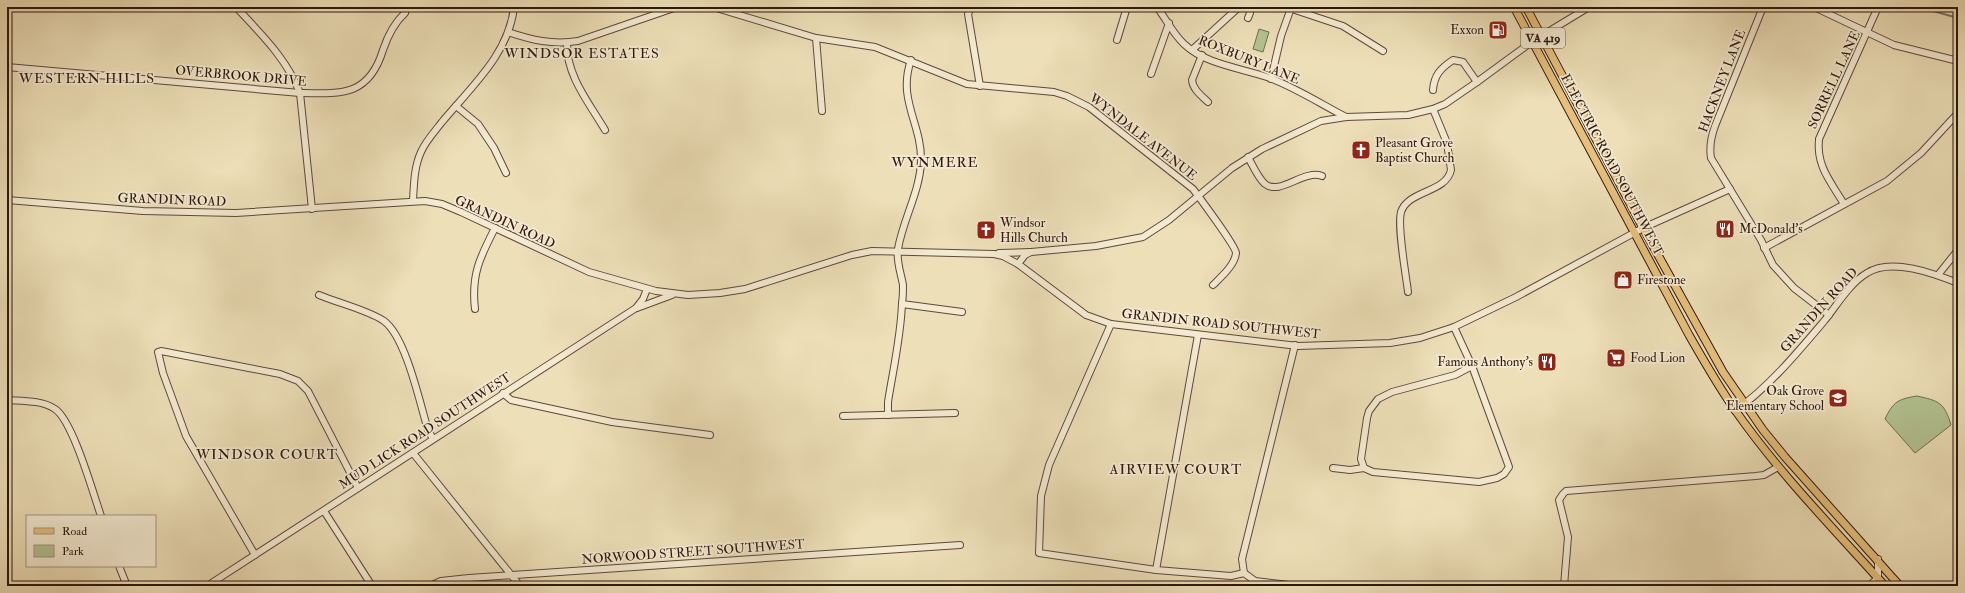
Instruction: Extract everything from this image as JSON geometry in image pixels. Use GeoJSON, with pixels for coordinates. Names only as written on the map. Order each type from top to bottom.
{"type":"FeatureCollection","features":[{"type":"Feature","properties":{"kind":"main road","name":"VA 419"},"geometry":{"type":"LineString","coordinates":[[1514,7],[1533,41]]}},
{"type":"Feature","properties":{"kind":"main road","name":"VA 419"},"geometry":{"type":"LineString","coordinates":[[1526,7],[1542,36]]}},
{"type":"Feature","properties":{"kind":"main road","name":"ELECTRIC ROAD SOUTHWEST"},"geometry":{"type":"LineString","coordinates":[[1542,36],[1643,228],[1723,372],[1744,404],[1785,458],[1878,559],[1900,586]]}},
{"type":"Feature","properties":{"kind":"main road","name":"ELECTRIC ROAD SOUTHWEST"},"geometry":{"type":"LineString","coordinates":[[1533,41],[1692,341],[1735,411],[1778,467],[1885,586]]}},
{"type":"Feature","properties":{"kind":"street"},"geometry":{"type":"LineString","coordinates":[[236,7],[281,57],[295,80],[300,93],[312,209]]}},
{"type":"Feature","properties":{"kind":"street"},"geometry":{"type":"LineString","coordinates":[[413,200],[415,178],[421,152],[495,58],[505,41],[514,7]]}},
{"type":"Feature","properties":{"kind":"street"},"geometry":{"type":"LineString","coordinates":[[508,32],[536,41],[567,43],[578,41],[678,7]]}},
{"type":"Feature","properties":{"kind":"street","name":"WYNDALE AVENUE"},"geometry":{"type":"LineString","coordinates":[[712,7],[816,38],[875,47],[911,60],[967,84],[1042,90],[1067,96],[1089,107],[1193,189],[1235,248],[1232,264],[1213,285]]}},
{"type":"Feature","properties":{"kind":"street"},"geometry":{"type":"LineString","coordinates":[[971,7],[968,14],[980,86]]}},
{"type":"Feature","properties":{"kind":"street"},"geometry":{"type":"LineString","coordinates":[[1117,40],[1127,7]]}},
{"type":"Feature","properties":{"kind":"street"},"geometry":{"type":"LineString","coordinates":[[1192,50],[1239,7]]}},
{"type":"Feature","properties":{"kind":"street"},"geometry":{"type":"LineString","coordinates":[[1248,7],[1250,13],[1248,18]]}},
{"type":"Feature","properties":{"kind":"street"},"geometry":{"type":"LineString","coordinates":[[994,254],[1103,246],[1143,237],[1169,220],[1248,157],[1311,125],[1346,117],[1408,115],[1433,109],[1445,104],[1478,82],[1533,41],[1589,7]]}},
{"type":"Feature","properties":{"kind":"street","name":"HACKNEY LANE"},"geometry":{"type":"LineString","coordinates":[[1763,7],[1711,139],[1710,149],[1712,158],[1773,265],[1794,288],[1829,315]]}},
{"type":"Feature","properties":{"kind":"street"},"geometry":{"type":"LineString","coordinates":[[1814,7],[1894,45],[1958,61]]}},
{"type":"Feature","properties":{"kind":"street","name":"SORRELL LANE"},"geometry":{"type":"LineString","coordinates":[[1844,204],[1820,165],[1817,152],[1819,139],[1868,33],[1878,7]]}},
{"type":"Feature","properties":{"kind":"street","name":"ROXBURY LANE"},"geometry":{"type":"LineString","coordinates":[[1161,8],[1169,24],[1181,41],[1192,50],[1202,55],[1271,78],[1346,117]]}},
{"type":"Feature","properties":{"kind":"street"},"geometry":{"type":"LineString","coordinates":[[1271,78],[1289,8],[1343,26],[1383,51]]}},
{"type":"Feature","properties":{"kind":"street","name":"OVERBROOK DRIVE"},"geometry":{"type":"LineString","coordinates":[[7,67],[300,93],[341,93],[363,84],[374,73],[390,31],[406,13]]}},
{"type":"Feature","properties":{"kind":"street"},"geometry":{"type":"LineString","coordinates":[[1151,74],[1169,24]]}},
{"type":"Feature","properties":{"kind":"street"},"geometry":{"type":"LineString","coordinates":[[816,38],[822,111]]}},
{"type":"Feature","properties":{"kind":"street"},"geometry":{"type":"LineString","coordinates":[[567,43],[567,58],[574,77],[605,130]]}},
{"type":"Feature","properties":{"kind":"street"},"geometry":{"type":"LineString","coordinates":[[1202,55],[1192,80],[1196,90],[1208,102]]}},
{"type":"Feature","properties":{"kind":"street"},"geometry":{"type":"LineString","coordinates":[[888,415],[888,402],[902,304],[903,285],[899,267],[898,251],[917,186],[921,159],[915,124],[907,100],[906,79],[911,60]]}},
{"type":"Feature","properties":{"kind":"street"},"geometry":{"type":"LineString","coordinates":[[1433,90],[1437,73],[1443,66],[1453,60],[1463,62],[1478,82]]}},
{"type":"Feature","properties":{"kind":"street"},"geometry":{"type":"LineString","coordinates":[[456,106],[478,124],[494,148],[506,173]]}},
{"type":"Feature","properties":{"kind":"street"},"geometry":{"type":"LineString","coordinates":[[1408,292],[1400,224],[1402,211],[1410,200],[1443,182],[1451,170],[1447,143],[1433,109]]}},
{"type":"Feature","properties":{"kind":"street"},"geometry":{"type":"LineString","coordinates":[[1764,248],[1887,181],[1904,169],[1921,153],[1958,113]]}},
{"type":"Feature","properties":{"kind":"street"},"geometry":{"type":"LineString","coordinates":[[1248,157],[1264,183],[1272,187],[1280,186],[1310,175],[1322,176]]}},
{"type":"Feature","properties":{"kind":"street","name":"GRANDIN ROAD SOUTHWEST"},"geometry":{"type":"LineString","coordinates":[[984,253],[1003,256],[1018,264],[1070,304],[1086,314],[1111,324],[1295,345],[1390,343],[1420,338],[1454,327],[1516,297],[1643,228],[1730,189]]}},
{"type":"Feature","properties":{"kind":"street","name":"GRANDIN ROAD"},"geometry":{"type":"LineString","coordinates":[[7,200],[186,213],[236,213],[312,209],[413,200],[442,204],[573,266],[647,289],[673,294],[705,295],[755,286],[856,254],[872,251],[984,253]]}},
{"type":"Feature","properties":{"kind":"street"},"geometry":{"type":"LineString","coordinates":[[475,309],[475,276],[482,254],[495,228]]}},
{"type":"Feature","properties":{"kind":"street"},"geometry":{"type":"LineString","coordinates":[[1938,275],[1958,250]]}},
{"type":"Feature","properties":{"kind":"street"},"geometry":{"type":"LineString","coordinates":[[1018,264],[1025,255],[1034,252]]}},
{"type":"Feature","properties":{"kind":"street","name":"GRANDIN ROAD"},"geometry":{"type":"LineString","coordinates":[[1735,411],[1764,386],[1829,315],[1856,282],[1868,272],[1881,268],[1911,268],[1938,275],[1958,283]]}},
{"type":"Feature","properties":{"kind":"street","name":"MUD LICK ROAD SOUTHWEST"},"geometry":{"type":"LineString","coordinates":[[207,586],[636,308],[643,299],[647,289]]}},
{"type":"Feature","properties":{"kind":"street"},"geometry":{"type":"LineString","coordinates":[[636,308],[673,294]]}},
{"type":"Feature","properties":{"kind":"street"},"geometry":{"type":"LineString","coordinates":[[319,295],[378,318],[394,331],[404,351],[428,430],[433,439]]}},
{"type":"Feature","properties":{"kind":"street"},"geometry":{"type":"LineString","coordinates":[[902,304],[962,312]]}},
{"type":"Feature","properties":{"kind":"street"},"geometry":{"type":"LineString","coordinates":[[1111,324],[1049,465],[1041,496],[1038,533],[1038,551],[1040,555],[1156,570],[1231,576],[1244,574],[1255,581],[1297,586]]}},
{"type":"Feature","properties":{"kind":"street"},"geometry":{"type":"LineString","coordinates":[[1333,468],[1350,470],[1364,468],[1374,472],[1479,482],[1497,478],[1504,474],[1509,467],[1496,437],[1472,366],[1454,327]]}},
{"type":"Feature","properties":{"kind":"street"},"geometry":{"type":"LineString","coordinates":[[1156,570],[1198,335]]}},
{"type":"Feature","properties":{"kind":"street"},"geometry":{"type":"LineString","coordinates":[[1244,574],[1242,559],[1295,345]]}},
{"type":"Feature","properties":{"kind":"street"},"geometry":{"type":"LineString","coordinates":[[255,555],[186,436],[163,373],[158,352],[161,351],[235,364],[280,374],[298,381],[308,391],[358,488]]}},
{"type":"Feature","properties":{"kind":"street"},"geometry":{"type":"LineString","coordinates":[[1364,468],[1361,459],[1367,418],[1373,405],[1378,400],[1392,392],[1455,375],[1472,366]]}},
{"type":"Feature","properties":{"kind":"street"},"geometry":{"type":"LineString","coordinates":[[503,393],[511,400],[600,420],[710,435]]}},
{"type":"Feature","properties":{"kind":"street"},"geometry":{"type":"LineString","coordinates":[[7,400],[41,403],[50,406],[61,414],[71,432],[101,515]]}},
{"type":"Feature","properties":{"kind":"street"},"geometry":{"type":"LineString","coordinates":[[843,416],[955,413]]}},
{"type":"Feature","properties":{"kind":"street"},"geometry":{"type":"LineString","coordinates":[[413,453],[520,586]]}},
{"type":"Feature","properties":{"kind":"street"},"geometry":{"type":"LineString","coordinates":[[1564,586],[1568,543],[1564,518],[1559,500],[1562,494],[1566,491],[1756,476],[1778,467]]}},
{"type":"Feature","properties":{"kind":"street"},"geometry":{"type":"LineString","coordinates":[[324,511],[372,586]]}},
{"type":"Feature","properties":{"kind":"street","name":"NORWOOD STREET SOUTHWEST"},"geometry":{"type":"LineString","coordinates":[[430,586],[450,579],[960,545]]}},
{"type":"Feature","properties":{"kind":"street"},"geometry":{"type":"LineString","coordinates":[[1869,586],[1878,578],[1878,559]]}},
{"type":"Feature","properties":{"kind":"street"},"geometry":{"type":"LineString","coordinates":[[119,567],[127,586]]}},
{"type":"Feature","properties":{"kind":"green space"},"geometry":{"type":"Polygon","coordinates":[[[1259,29],[1269,32],[1263,52],[1253,49],[1259,29]]]}},
{"type":"Feature","properties":{"kind":"green space"},"geometry":{"type":"Polygon","coordinates":[[[1917,396],[1931,399],[1940,404],[1946,411],[1951,425],[1915,453],[1885,419],[1897,402],[1905,398],[1917,396]]]}},
{"type":"Feature","properties":{"kind":"waterway"},"geometry":{"type":"LineString","coordinates":[[1929,7],[1933,11],[1958,18]]}},
{"type":"Feature","properties":{"kind":"place","name":"Exxon"},"geometry":{"type":"Point","coordinates":[1498,30]}},
{"type":"Feature","properties":{"kind":"place","name":"Pleasant Grove Baptist Church"},"geometry":{"type":"Point","coordinates":[1361,150]}},
{"type":"Feature","properties":{"kind":"place","name":"McDonald's"},"geometry":{"type":"Point","coordinates":[1725,229]}},
{"type":"Feature","properties":{"kind":"place","name":"Windsor Hills Church"},"geometry":{"type":"Point","coordinates":[986,230]}},
{"type":"Feature","properties":{"kind":"place","name":"Firestone"},"geometry":{"type":"Point","coordinates":[1623,280]}},
{"type":"Feature","properties":{"kind":"place","name":"Food Lion"},"geometry":{"type":"Point","coordinates":[1616,358]}},
{"type":"Feature","properties":{"kind":"place","name":"Famous Anthony's"},"geometry":{"type":"Point","coordinates":[1547,362]}},
{"type":"Feature","properties":{"kind":"place","name":"Oak Grove Elementary School"},"geometry":{"type":"Point","coordinates":[1838,398]}},
{"type":"Feature","properties":{"kind":"district","name":"WINDSOR ESTATES"},"geometry":{"type":"Point","coordinates":[582,53]}},
{"type":"Feature","properties":{"kind":"district","name":"WESTERN HILLS"},"geometry":{"type":"Point","coordinates":[87,78]}},
{"type":"Feature","properties":{"kind":"district","name":"WYNMERE"},"geometry":{"type":"Point","coordinates":[935,162]}},
{"type":"Feature","properties":{"kind":"district","name":"WINDSOR COURT"},"geometry":{"type":"Point","coordinates":[267,454]}},
{"type":"Feature","properties":{"kind":"district","name":"AIRVIEW COURT"},"geometry":{"type":"Point","coordinates":[1176,469]}}]}
